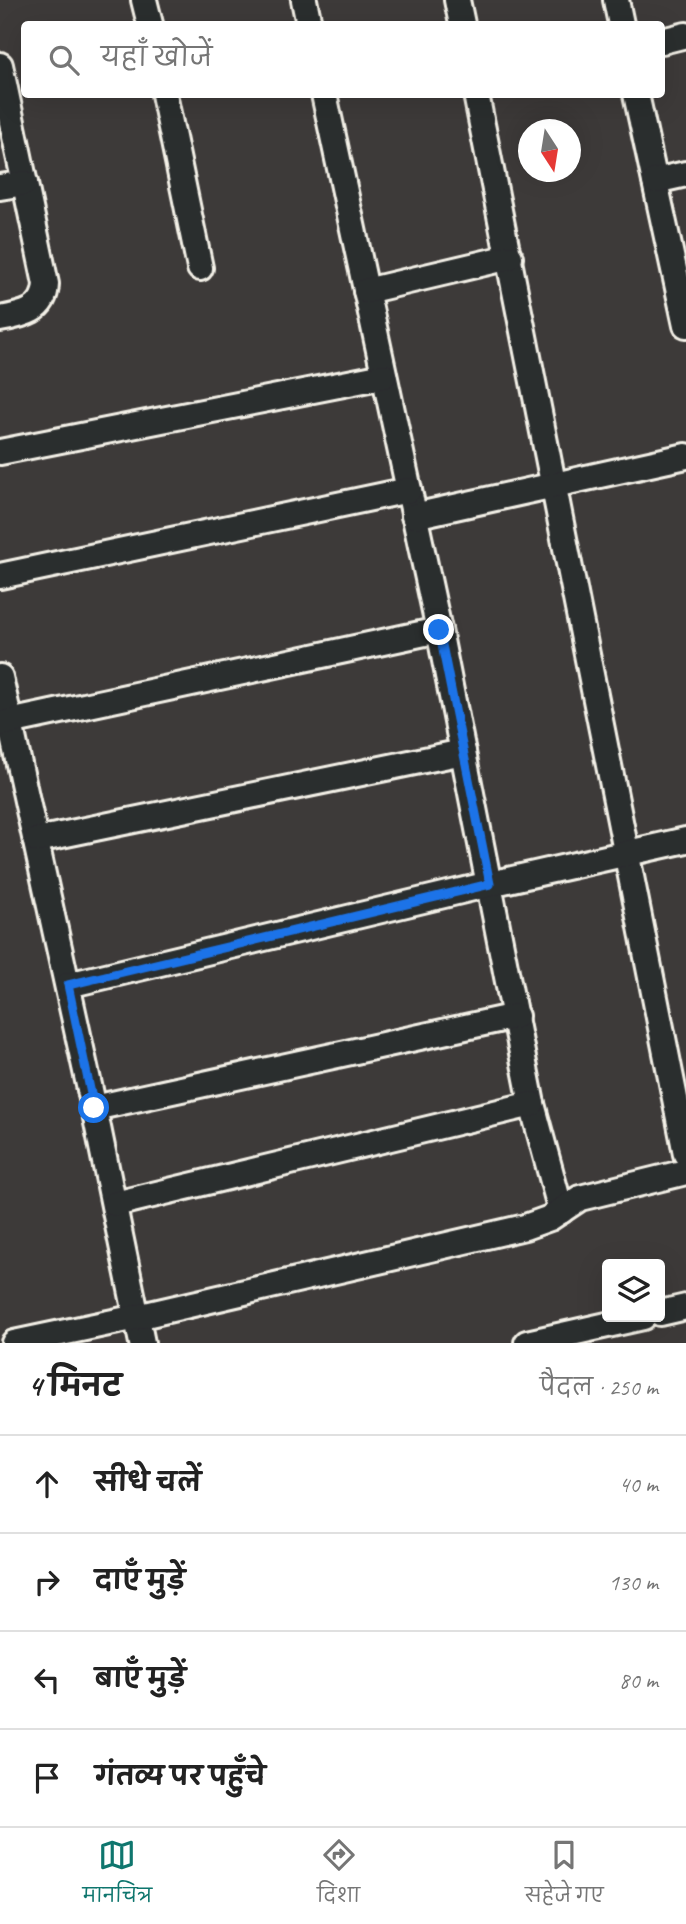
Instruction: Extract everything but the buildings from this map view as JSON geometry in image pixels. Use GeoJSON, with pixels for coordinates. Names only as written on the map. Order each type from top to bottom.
{"type":"FeatureCollection","features":[{"type":"Feature","properties":{"kind":"street"},"geometry":{"type":"LineString","coordinates":[[144,0],[149,21]]}},
{"type":"Feature","properties":{"kind":"street"},"geometry":{"type":"LineString","coordinates":[[304,0],[308,21]]}},
{"type":"Feature","properties":{"kind":"street"},"geometry":{"type":"LineString","coordinates":[[457,0],[461,21]]}},
{"type":"Feature","properties":{"kind":"street"},"geometry":{"type":"LineString","coordinates":[[616,0],[620,21]]}},
{"type":"Feature","properties":{"kind":"street"},"geometry":{"type":"LineString","coordinates":[[665,40],[686,35]]}},
{"type":"Feature","properties":{"kind":"street"},"geometry":{"type":"LineString","coordinates":[[0,65],[46,284],[46,295],[34,309],[23,315],[0,319]]}},
{"type":"Feature","properties":{"kind":"street"},"geometry":{"type":"LineString","coordinates":[[165,98],[200,268]]}},
{"type":"Feature","properties":{"kind":"street"},"geometry":{"type":"LineString","coordinates":[[325,98],[439,630],[532,1104],[561,1211]]}},
{"type":"Feature","properties":{"kind":"street"},"geometry":{"type":"LineString","coordinates":[[477,98],[686,1154]]}},
{"type":"Feature","properties":{"kind":"street"},"geometry":{"type":"LineString","coordinates":[[637,98],[686,325]]}},
{"type":"Feature","properties":{"kind":"street"},"geometry":{"type":"LineString","coordinates":[[655,181],[686,174]]}},
{"type":"Feature","properties":{"kind":"street"},"geometry":{"type":"LineString","coordinates":[[0,187],[25,183]]}},
{"type":"Feature","properties":{"kind":"street"},"geometry":{"type":"LineString","coordinates":[[366,291],[510,257]]}},
{"type":"Feature","properties":{"kind":"street"},"geometry":{"type":"LineString","coordinates":[[0,452],[384,376]]}},
{"type":"Feature","properties":{"kind":"street"},"geometry":{"type":"LineString","coordinates":[[414,516],[686,456]]}},
{"type":"Feature","properties":{"kind":"street"},"geometry":{"type":"LineString","coordinates":[[0,576],[409,490]]}},
{"type":"Feature","properties":{"kind":"street"},"geometry":{"type":"LineString","coordinates":[[5,723],[439,630]]}},
{"type":"Feature","properties":{"kind":"street"},"geometry":{"type":"LineString","coordinates":[[0,677],[5,723],[37,840],[142,1343]]}},
{"type":"Feature","properties":{"kind":"street"},"geometry":{"type":"LineString","coordinates":[[37,840],[463,752]]}},
{"type":"Feature","properties":{"kind":"street"},"geometry":{"type":"LineString","coordinates":[[68,985],[686,840]]}},
{"type":"Feature","properties":{"kind":"street"},"geometry":{"type":"LineString","coordinates":[[94,1108],[516,1016]]}},
{"type":"Feature","properties":{"kind":"street"},"geometry":{"type":"LineString","coordinates":[[115,1204],[532,1104]]}},
{"type":"Feature","properties":{"kind":"street"},"geometry":{"type":"LineString","coordinates":[[14,1343],[525,1227],[550,1218],[580,1198],[686,1172]]}},
{"type":"Feature","properties":{"kind":"street"},"geometry":{"type":"LineString","coordinates":[[665,1312],[686,1307]]}},
{"type":"Feature","properties":{"kind":"street"},"geometry":{"type":"LineString","coordinates":[[527,1343],[621,1322]]}},
{"type":"Feature","properties":{"kind":"route"},"geometry":{"type":"LineString","coordinates":[[94,1108],[68,985],[490,884],[439,630]]}}]}
